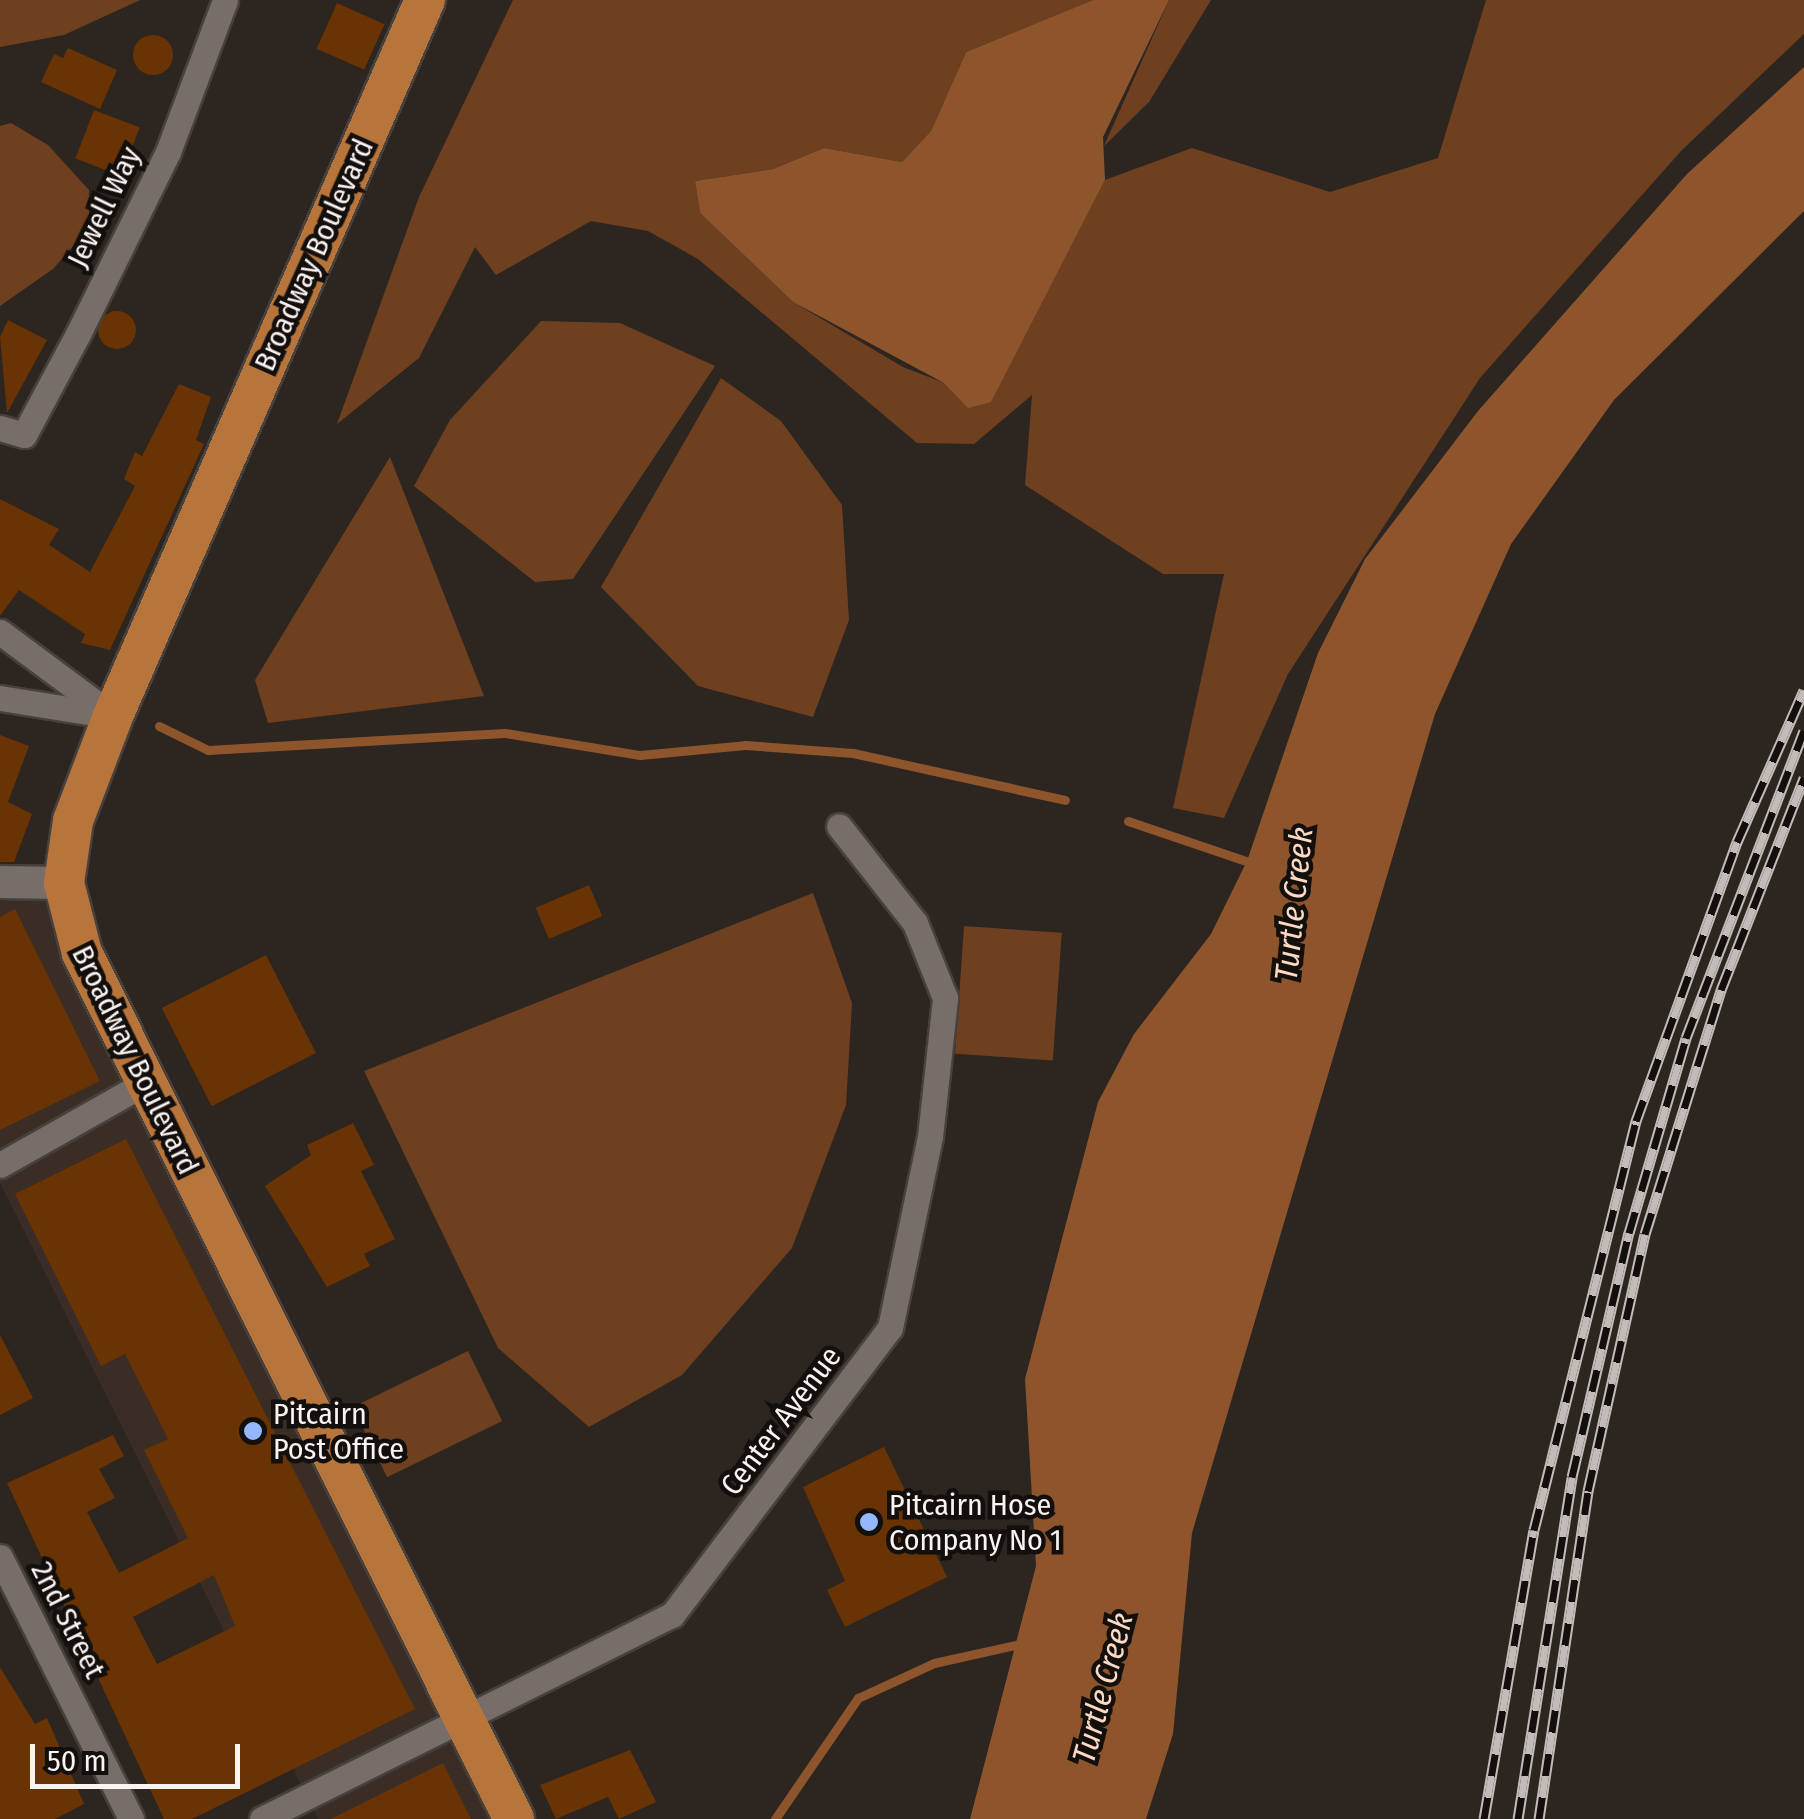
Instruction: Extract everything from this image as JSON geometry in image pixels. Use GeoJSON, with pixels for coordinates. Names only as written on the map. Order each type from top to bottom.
{"type":"FeatureCollection","features":[{"type":"Feature","properties":{"kind":"main road","name":"Broadway Boulevard"},"geometry":{"type":"LineString","coordinates":[[425,0],[112,716],[73,822],[64,883],[82,954],[514,1819]]}},
{"type":"Feature","properties":{"kind":"street","name":"Jewell Way"},"geometry":{"type":"LineString","coordinates":[[12,432],[168,152],[226,0]]}},
{"type":"Feature","properties":{"kind":"street"},"geometry":{"type":"LineString","coordinates":[[0,632],[112,716]]}},
{"type":"Feature","properties":{"kind":"street"},"geometry":{"type":"LineString","coordinates":[[0,698],[112,716]]}},
{"type":"Feature","properties":{"kind":"street","name":"Center Avenue"},"geometry":{"type":"LineString","coordinates":[[262,1819],[672,1615],[890,1328],[930,1138],[945,998],[915,923],[840,826]]}},
{"type":"Feature","properties":{"kind":"street"},"geometry":{"type":"LineString","coordinates":[[0,882],[64,883]]}},
{"type":"Feature","properties":{"kind":"street"},"geometry":{"type":"LineString","coordinates":[[0,1165],[145,1084]]}},
{"type":"Feature","properties":{"kind":"street","name":"2nd Street"},"geometry":{"type":"LineString","coordinates":[[0,1558],[132,1819]]}},
{"type":"Feature","properties":{"kind":"shaded area"},"geometry":{"type":"Polygon","coordinates":[[[0,0],[140,0],[64,35],[0,47],[0,0]]]}},
{"type":"Feature","properties":{"kind":"shaded area"},"geometry":{"type":"Polygon","coordinates":[[[513,0],[1093,0],[966,52],[931,131],[902,162],[824,148],[773,169],[695,181],[700,213],[793,302],[903,367],[991,401],[1105,180],[1192,148],[1330,192],[1438,158],[1486,0],[1804,0],[1804,34],[1681,151],[1480,378],[1288,674],[1224,818],[1173,808],[1224,574],[1163,574],[1025,485],[1032,395],[974,444],[917,443],[698,259],[648,231],[591,221],[496,275],[475,247],[419,358],[337,424],[419,197],[513,0]]]}},
{"type":"Feature","properties":{"kind":"shaded area"},"geometry":{"type":"Polygon","coordinates":[[[1169,0],[1211,0],[1149,102],[1104,146],[1169,0]]]}},
{"type":"Feature","properties":{"kind":"shaded area"},"geometry":{"type":"Polygon","coordinates":[[[11,123],[48,145],[89,190],[89,228],[53,269],[0,306],[0,126],[11,123]]]}},
{"type":"Feature","properties":{"kind":"shaded area"},"geometry":{"type":"Polygon","coordinates":[[[541,321],[620,323],[715,366],[573,579],[535,582],[414,486],[450,420],[541,321]]]}},
{"type":"Feature","properties":{"kind":"shaded area"},"geometry":{"type":"Polygon","coordinates":[[[721,378],[781,421],[842,505],[849,620],[813,717],[698,686],[601,587],[721,378]]]}},
{"type":"Feature","properties":{"kind":"shaded area"},"geometry":{"type":"Polygon","coordinates":[[[390,457],[484,696],[268,723],[255,680],[390,457]]]}},
{"type":"Feature","properties":{"kind":"shaded area"},"geometry":{"type":"Polygon","coordinates":[[[0,882],[64,883],[514,1819],[318,1819],[0,1183],[0,882]]]}},
{"type":"Feature","properties":{"kind":"shaded area"},"geometry":{"type":"Polygon","coordinates":[[[813,893],[852,1003],[846,1105],[792,1248],[682,1375],[589,1427],[498,1348],[364,1071],[813,893]]]}},
{"type":"Feature","properties":{"kind":"shaded area"},"geometry":{"type":"Polygon","coordinates":[[[964,926],[1062,933],[1053,1061],[955,1054],[964,926]]]}},
{"type":"Feature","properties":{"kind":"shaded area"},"geometry":{"type":"Polygon","coordinates":[[[468,1351],[502,1421],[387,1477],[353,1407],[468,1351]]]}},
{"type":"Feature","properties":{"kind":"water"},"geometry":{"type":"Polygon","coordinates":[[[1093,0],[1169,0],[1103,137],[1105,180],[991,402],[968,408],[944,383],[793,302],[700,213],[695,181],[773,169],[824,148],[902,162],[931,131],[966,52],[1093,0]]]}},
{"type":"Feature","properties":{"kind":"water","name":"Turtle Creek"},"geometry":{"type":"Polygon","coordinates":[[[1804,67],[1804,211],[1614,400],[1511,544],[1435,714],[1192,1533],[1173,1734],[1146,1819],[970,1819],[1036,1566],[1025,1379],[1098,1102],[1134,1034],[1211,934],[1247,861],[1318,653],[1365,559],[1478,411],[1687,174],[1804,67]]]}},
{"type":"Feature","properties":{"kind":"building"},"geometry":{"type":"Polygon","coordinates":[[[337,3],[385,24],[364,70],[317,49],[337,3]]]}},
{"type":"Feature","properties":{"kind":"building"},"geometry":{"type":"Polygon","coordinates":[[[153,35],[167,41],[173,55],[167,69],[153,75],[139,69],[133,55],[139,41],[153,35]]]}},
{"type":"Feature","properties":{"kind":"building"},"geometry":{"type":"Polygon","coordinates":[[[68,48],[117,70],[100,109],[41,82],[54,54],[63,58],[68,48]]]}},
{"type":"Feature","properties":{"kind":"building"},"geometry":{"type":"Polygon","coordinates":[[[94,110],[140,128],[121,176],[75,159],[94,110]]]}},
{"type":"Feature","properties":{"kind":"building"},"geometry":{"type":"Polygon","coordinates":[[[117,311],[130,317],[136,330],[130,343],[117,349],[104,343],[98,330],[104,317],[117,311]]]}},
{"type":"Feature","properties":{"kind":"building"},"geometry":{"type":"Polygon","coordinates":[[[8,320],[47,340],[7,413],[0,337],[8,320]]]}},
{"type":"Feature","properties":{"kind":"building"},"geometry":{"type":"Polygon","coordinates":[[[179,384],[211,397],[196,440],[204,444],[110,650],[81,643],[85,634],[19,590],[0,616],[0,499],[59,529],[49,545],[90,572],[135,486],[124,479],[135,452],[142,456],[179,384]]]}},
{"type":"Feature","properties":{"kind":"building"},"geometry":{"type":"Polygon","coordinates":[[[0,735],[29,746],[8,802],[32,814],[14,862],[0,862],[0,735]]]}},
{"type":"Feature","properties":{"kind":"building"},"geometry":{"type":"Polygon","coordinates":[[[589,885],[602,916],[549,939],[536,908],[589,885]]]}},
{"type":"Feature","properties":{"kind":"building"},"geometry":{"type":"Polygon","coordinates":[[[15,909],[100,1081],[0,1130],[0,917],[15,909]]]}},
{"type":"Feature","properties":{"kind":"building"},"geometry":{"type":"Polygon","coordinates":[[[266,955],[316,1053],[212,1106],[162,1008],[266,955]]]}},
{"type":"Feature","properties":{"kind":"building"},"geometry":{"type":"Polygon","coordinates":[[[353,1123],[374,1165],[361,1171],[395,1239],[364,1254],[370,1266],[327,1287],[265,1186],[311,1155],[307,1145],[353,1123]]]}},
{"type":"Feature","properties":{"kind":"building"},"geometry":{"type":"Polygon","coordinates":[[[126,1139],[415,1709],[192,1819],[164,1819],[7,1483],[113,1435],[124,1456],[99,1469],[115,1498],[87,1512],[119,1573],[188,1538],[144,1450],[168,1439],[125,1354],[101,1366],[15,1194],[126,1139]],[[214,1575],[133,1617],[157,1664],[235,1626],[214,1575]]]}},
{"type":"Feature","properties":{"kind":"building"},"geometry":{"type":"Polygon","coordinates":[[[0,1335],[33,1398],[0,1415],[0,1335]]]}},
{"type":"Feature","properties":{"kind":"building","name":"Pitcairn Hose Company No 1"},"geometry":{"type":"Polygon","coordinates":[[[884,1447],[947,1577],[845,1627],[827,1590],[845,1581],[803,1487],[884,1447]]]}},
{"type":"Feature","properties":{"kind":"building"},"geometry":{"type":"Polygon","coordinates":[[[0,1667],[35,1724],[47,1718],[84,1804],[55,1819],[0,1819],[0,1667]]]}},
{"type":"Feature","properties":{"kind":"building"},"geometry":{"type":"Polygon","coordinates":[[[630,1750],[656,1802],[619,1819],[608,1797],[556,1819],[540,1785],[630,1750]]]}},
{"type":"Feature","properties":{"kind":"building"},"geometry":{"type":"Polygon","coordinates":[[[443,1763],[471,1819],[331,1819],[443,1763]]]}},
{"type":"Feature","properties":{"kind":"waterway"},"geometry":{"type":"LineString","coordinates":[[159,726],[208,750],[505,733],[640,755],[745,745],[853,753],[1065,800]]}},
{"type":"Feature","properties":{"kind":"waterway"},"geometry":{"type":"LineString","coordinates":[[1128,821],[1258,865]]}},
{"type":"Feature","properties":{"kind":"waterway"},"geometry":{"type":"LineString","coordinates":[[775,1819],[858,1698],[934,1663],[1024,1643]]}},
{"type":"Feature","properties":{"kind":"railway"},"geometry":{"type":"LineString","coordinates":[[1484,1819],[1534,1530],[1636,1121],[1737,842],[1804,690]]}},
{"type":"Feature","properties":{"kind":"railway"},"geometry":{"type":"LineString","coordinates":[[1518,1819],[1572,1477],[1629,1233],[1686,1038],[1804,731]]}},
{"type":"Feature","properties":{"kind":"railway"},"geometry":{"type":"LineString","coordinates":[[1539,1819],[1588,1491],[1645,1234],[1721,990],[1804,778]]}},
{"type":"Feature","properties":{"kind":"place","name":"Pitcairn Post Office"},"geometry":{"type":"Point","coordinates":[253,1431]}},
{"type":"Feature","properties":{"kind":"place","name":"Pitcairn Hose Company No 1"},"geometry":{"type":"Point","coordinates":[869,1522]}}]}
